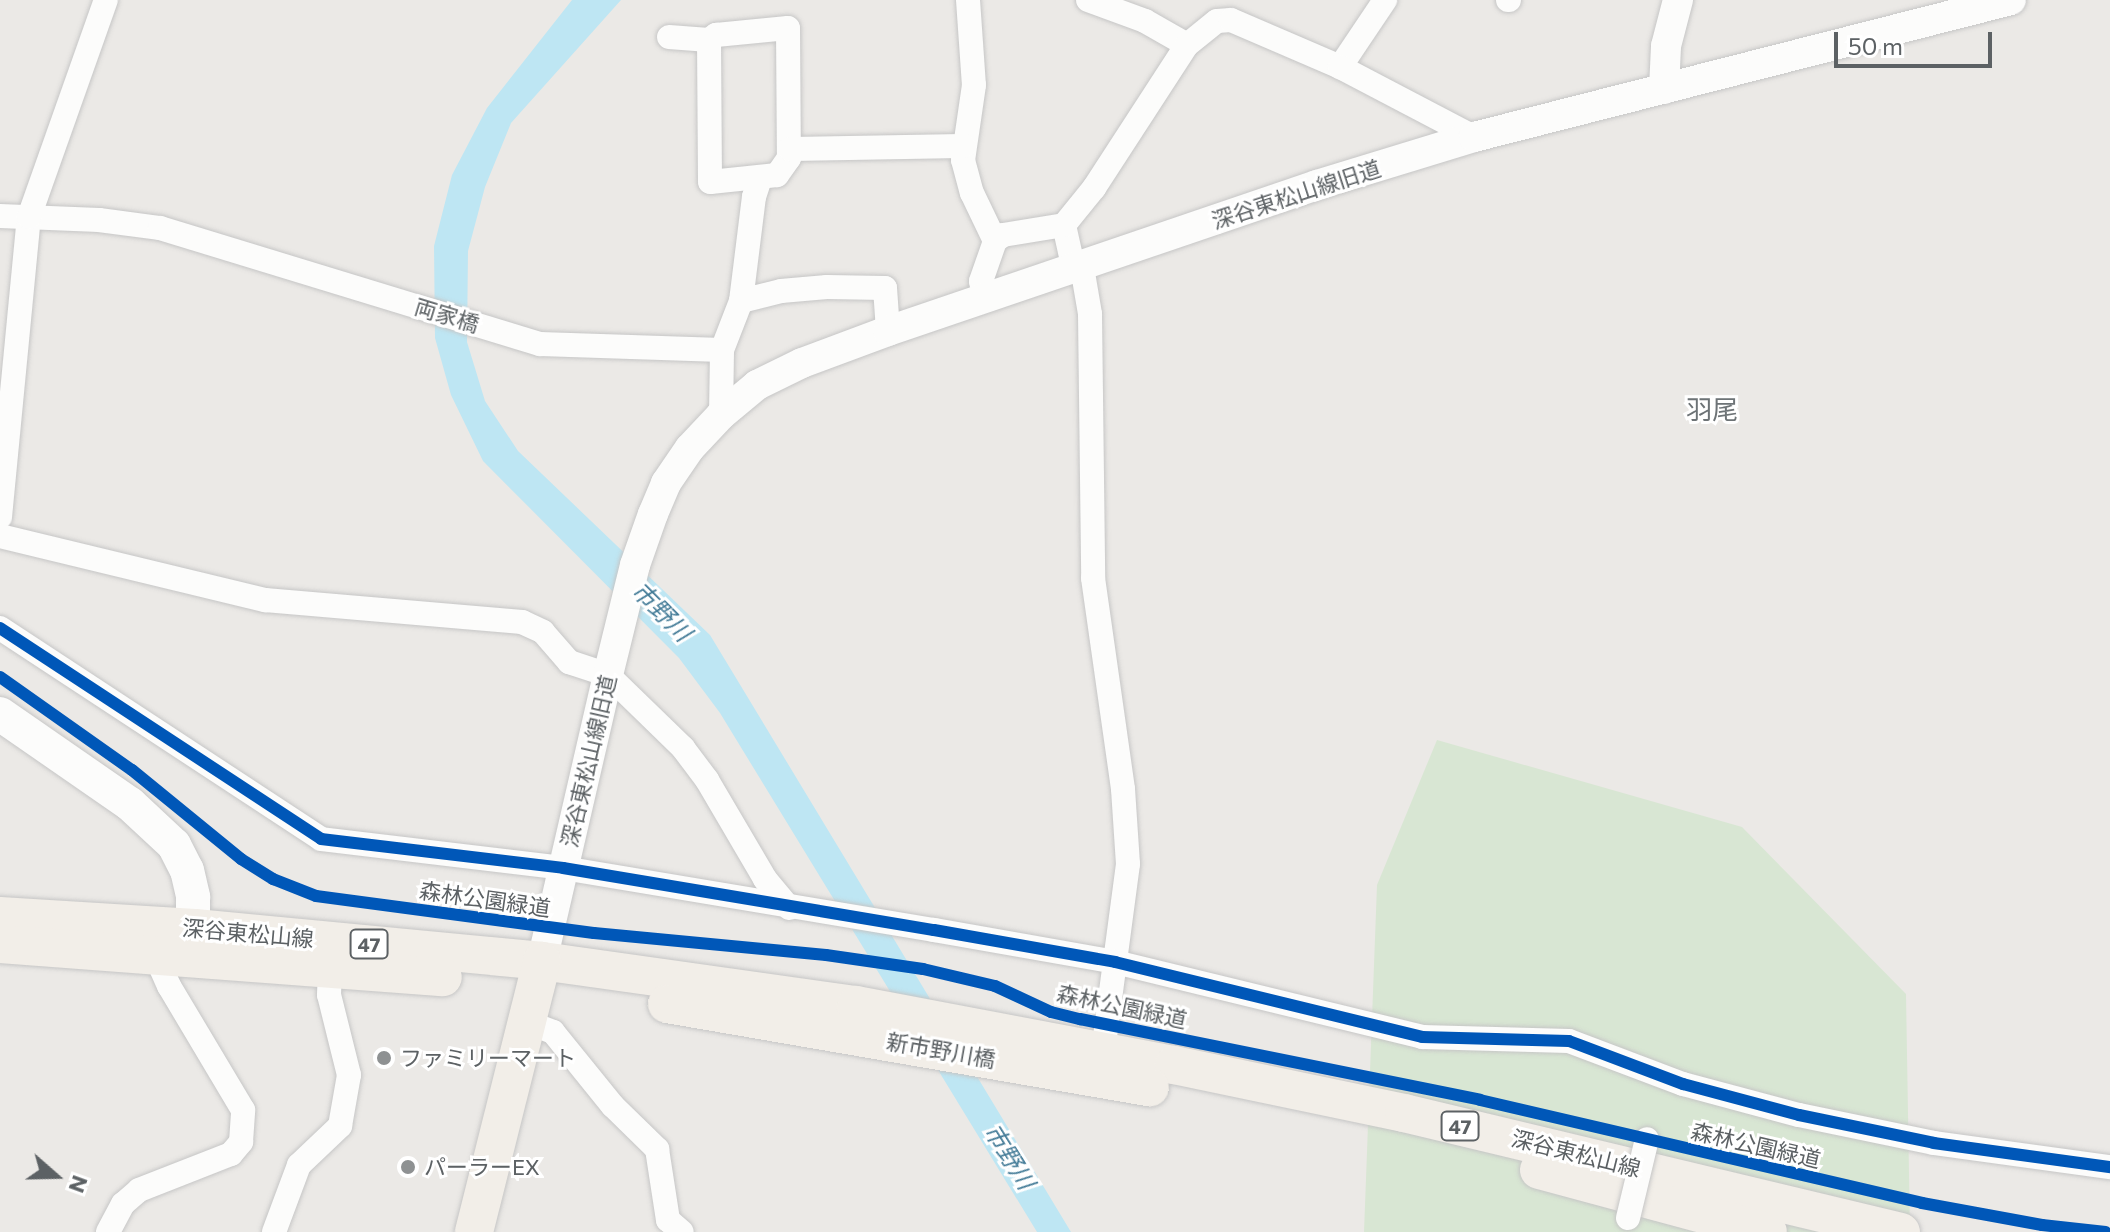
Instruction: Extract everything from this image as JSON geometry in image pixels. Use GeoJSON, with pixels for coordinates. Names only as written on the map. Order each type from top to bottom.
{"type":"FeatureCollection","features":[{"type":"Feature","properties":{"kind":"main road"},"geometry":{"type":"LineString","coordinates":[[0,714],[130,804],[174,845],[187,870],[194,943]]}},
{"type":"Feature","properties":{"kind":"main road","name":"深谷東松山線"},"geometry":{"type":"LineString","coordinates":[[0,916],[194,943],[330,967],[540,973]]}},
{"type":"Feature","properties":{"kind":"main road","name":"深谷東松山線"},"geometry":{"type":"LineString","coordinates":[[0,944],[155,955],[194,943],[540,973],[858,1020]]}},
{"type":"Feature","properties":{"kind":"main road"},"geometry":{"type":"LineString","coordinates":[[474,1232],[540,973]]}},
{"type":"Feature","properties":{"kind":"main road","name":"新市野川橋"},"geometry":{"type":"LineString","coordinates":[[858,1020],[1018,1050]]}},
{"type":"Feature","properties":{"kind":"main road","name":"深谷東松山線"},"geometry":{"type":"LineString","coordinates":[[1018,1050],[1103,1052],[1542,1144],[1901,1232]]}},
{"type":"Feature","properties":{"kind":"main road","name":"深谷東松山線"},"geometry":{"type":"LineString","coordinates":[[1018,1050],[1138,1084],[1532,1168],[1768,1232]]}},
{"type":"Feature","properties":{"kind":"street"},"geometry":{"type":"LineString","coordinates":[[0,517],[29,217],[106,0]]}},
{"type":"Feature","properties":{"kind":"street"},"geometry":{"type":"LineString","coordinates":[[968,0],[974,85],[963,160],[972,193],[995,241]]}},
{"type":"Feature","properties":{"kind":"street"},"geometry":{"type":"LineString","coordinates":[[1088,0],[1145,21],[1187,45]]}},
{"type":"Feature","properties":{"kind":"street"},"geometry":{"type":"LineString","coordinates":[[1340,67],[1385,0]]}},
{"type":"Feature","properties":{"kind":"street"},"geometry":{"type":"LineString","coordinates":[[1664,89],[1666,46],[1678,0]]}},
{"type":"Feature","properties":{"kind":"street","name":"深谷東松山線旧道"},"geometry":{"type":"LineString","coordinates":[[540,973],[610,665],[635,565],[653,514],[666,483],[690,448],[721,415],[757,385],[802,363],[888,331],[1078,269],[1317,185],[1474,137],[1664,89],[1937,8],[2011,0]]}},
{"type":"Feature","properties":{"kind":"street"},"geometry":{"type":"LineString","coordinates":[[984,298],[981,281],[995,241],[1003,235],[1064,225],[1094,188],[1187,45],[1217,21],[1231,20],[1340,67],[1474,137]]}},
{"type":"Feature","properties":{"kind":"street"},"geometry":{"type":"LineString","coordinates":[[669,37],[709,40],[716,35],[788,28],[790,149],[789,158],[777,175],[710,182],[709,40]]}},
{"type":"Feature","properties":{"kind":"street"},"geometry":{"type":"LineString","coordinates":[[790,149],[964,146]]}},
{"type":"Feature","properties":{"kind":"street"},"geometry":{"type":"LineString","coordinates":[[721,415],[722,350],[741,301],[754,197],[760,178]]}},
{"type":"Feature","properties":{"kind":"street","name":"両家橋"},"geometry":{"type":"LineString","coordinates":[[0,216],[99,220],[160,228],[540,344],[722,350]]}},
{"type":"Feature","properties":{"kind":"street"},"geometry":{"type":"LineString","coordinates":[[1064,225],[1078,269],[1091,329],[1093,578],[1123,789],[1128,864],[1103,1052]]}},
{"type":"Feature","properties":{"kind":"street"},"geometry":{"type":"LineString","coordinates":[[741,301],[781,291],[827,287],[885,288],[888,331]]}},
{"type":"Feature","properties":{"kind":"street"},"geometry":{"type":"LineString","coordinates":[[0,536],[265,600],[522,622],[543,632],[569,662],[610,665],[707,780],[765,879],[789,908]]}},
{"type":"Feature","properties":{"kind":"street"},"geometry":{"type":"LineString","coordinates":[[0,628],[321,839],[563,868],[1115,962],[1422,1037],[1569,1041],[1683,1084],[1799,1115],[1934,1143],[2110,1167]]}},
{"type":"Feature","properties":{"kind":"street"},"geometry":{"type":"LineString","coordinates":[[108,1232],[123,1204],[139,1190],[231,1154],[241,1142],[243,1110],[169,986],[155,955]]}},
{"type":"Feature","properties":{"kind":"street"},"geometry":{"type":"LineString","coordinates":[[274,1232],[299,1165],[340,1126],[349,1075],[329,995],[330,967]]}},
{"type":"Feature","properties":{"kind":"street"},"geometry":{"type":"LineString","coordinates":[[527,1022],[553,1032],[613,1106],[657,1149],[668,1220],[682,1232]]}},
{"type":"Feature","properties":{"kind":"street"},"geometry":{"type":"LineString","coordinates":[[1628,1218],[1647,1139]]}},
{"type":"Feature","properties":{"kind":"green space"},"geometry":{"type":"Polygon","coordinates":[[[1437,740],[1742,827],[1906,994],[1910,1232],[1364,1232],[1377,885],[1437,740]]]}},
{"type":"Feature","properties":{"kind":"water","name":"市野川"},"geometry":{"type":"Polygon","coordinates":[[[572,0],[621,0],[511,123],[485,187],[468,251],[467,342],[485,401],[518,451],[710,635],[1071,1232],[1037,1232],[720,713],[679,658],[483,461],[451,395],[435,338],[434,246],[452,175],[487,108],[572,0]]]}},
{"type":"Feature","properties":{"kind":"cycle path"},"geometry":{"type":"LineString","coordinates":[[0,628],[321,839],[563,868],[1115,962],[1422,1037],[1569,1041],[1683,1084],[1799,1115],[1934,1143],[2110,1167]]}},
{"type":"Feature","properties":{"kind":"cycle path","name":"森林公園緑道"},"geometry":{"type":"LineString","coordinates":[[0,677],[132,770],[241,859],[273,879],[316,896],[594,933],[826,955],[923,969],[995,986],[1051,1012],[1080,1019],[1480,1100],[1922,1203],[2042,1225],[2106,1232]]}},
{"type":"Feature","properties":{"kind":"place","name":"ファミリーマート"},"geometry":{"type":"Point","coordinates":[384,1058]}},
{"type":"Feature","properties":{"kind":"place","name":"パーラーEX"},"geometry":{"type":"Point","coordinates":[408,1167]}},
{"type":"Feature","properties":{"kind":"district","name":"羽尾"},"geometry":{"type":"Point","coordinates":[1712,409]}}]}
